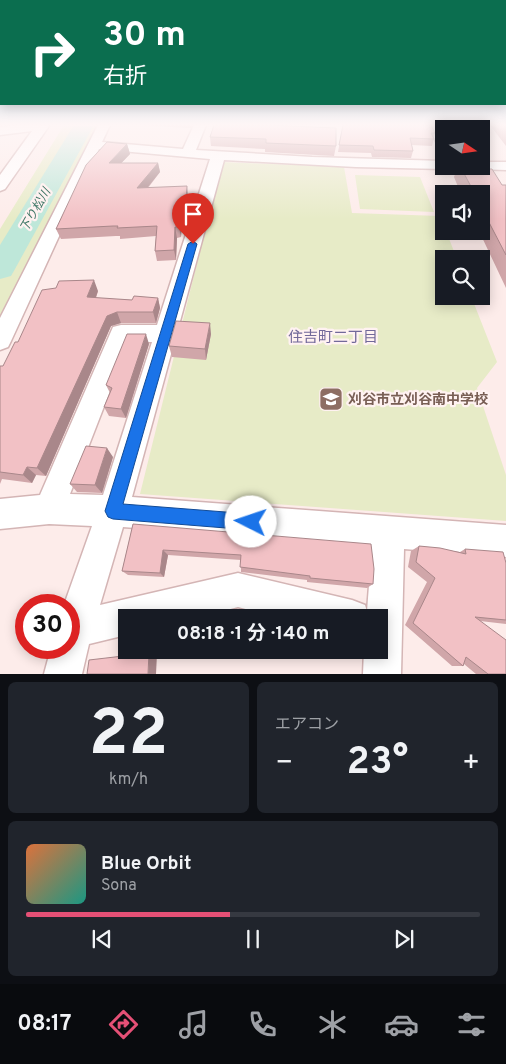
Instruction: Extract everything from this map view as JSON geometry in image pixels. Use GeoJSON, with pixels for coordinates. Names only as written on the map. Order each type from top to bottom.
{"type":"FeatureCollection","features":[{"type":"Feature","properties":{"kind":"street"},"geometry":{"type":"LineString","coordinates":[[0,186],[21,156]]}},
{"type":"Feature","properties":{"kind":"street"},"geometry":{"type":"LineString","coordinates":[[0,341],[89,156]]}},
{"type":"Feature","properties":{"kind":"street"},"geometry":{"type":"LineString","coordinates":[[80,611],[113,511],[167,334],[218,156]]}},
{"type":"Feature","properties":{"kind":"street"},"geometry":{"type":"LineString","coordinates":[[226,156],[367,164],[435,165]]}},
{"type":"Feature","properties":{"kind":"street"},"geometry":{"type":"LineString","coordinates":[[490,166],[506,166]]}},
{"type":"Feature","properties":{"kind":"street"},"geometry":{"type":"LineString","coordinates":[[48,509],[120,333],[167,334]]}},
{"type":"Feature","properties":{"kind":"street"},"geometry":{"type":"LineString","coordinates":[[0,514],[48,509],[113,511],[506,541]]}},
{"type":"Feature","properties":{"kind":"street"},"geometry":{"type":"LineString","coordinates":[[383,609],[389,532]]}},
{"type":"Feature","properties":{"kind":"street"},"geometry":{"type":"LineString","coordinates":[[158,609],[238,590],[315,609]]}},
{"type":"Feature","properties":{"kind":"street"},"geometry":{"type":"LineString","coordinates":[[80,628],[118,619]]}},
{"type":"Feature","properties":{"kind":"street"},"geometry":{"type":"LineString","coordinates":[[63,674],[67,659]]}},
{"type":"Feature","properties":{"kind":"street"},"geometry":{"type":"LineString","coordinates":[[382,659],[382,674]]}},
{"type":"Feature","properties":{"kind":"green space"},"geometry":{"type":"Polygon","coordinates":[[[45,156],[89,156],[0,341],[0,229],[45,156]]]}},
{"type":"Feature","properties":{"kind":"green space","name":"刈谷市立刈谷南中学校"},"geometry":{"type":"Polygon","coordinates":[[[222,162],[344,167],[352,213],[435,216],[435,240],[450,240],[453,250],[435,250],[435,305],[475,305],[497,362],[477,388],[506,475],[506,521],[140,494],[222,162]]]}},
{"type":"Feature","properties":{"kind":"green space"},"geometry":{"type":"Polygon","coordinates":[[[355,175],[420,177],[434,212],[360,209],[355,175]]]}},
{"type":"Feature","properties":{"kind":"building"},"geometry":{"type":"Polygon","coordinates":[[[94,156],[115,156],[109,163],[158,163],[137,188],[187,186],[185,213],[181,213],[179,227],[175,227],[174,250],[155,251],[157,226],[56,229],[86,165],[94,156]]]}},
{"type":"Feature","properties":{"kind":"building"},"geometry":{"type":"Polygon","coordinates":[[[490,169],[492,169],[502,185],[506,185],[506,255],[490,224],[490,185],[470,185],[465,175],[490,175],[490,169]]]}},
{"type":"Feature","properties":{"kind":"building"},"geometry":{"type":"Polygon","coordinates":[[[94,280],[87,297],[132,300],[134,296],[158,298],[153,312],[117,312],[107,316],[37,468],[27,467],[23,475],[0,472],[0,366],[3,366],[15,342],[18,342],[42,290],[56,288],[59,281],[94,280]]]}},
{"type":"Feature","properties":{"kind":"building"},"geometry":{"type":"Polygon","coordinates":[[[176,321],[210,323],[205,349],[169,346],[176,321]]]}},
{"type":"Feature","properties":{"kind":"building"},"geometry":{"type":"Polygon","coordinates":[[[127,334],[146,334],[121,409],[104,407],[112,388],[106,385],[127,334]]]}},
{"type":"Feature","properties":{"kind":"building"},"geometry":{"type":"Polygon","coordinates":[[[86,446],[107,448],[95,485],[70,484],[86,446]]]}},
{"type":"Feature","properties":{"kind":"building"},"geometry":{"type":"Polygon","coordinates":[[[133,524],[371,544],[374,569],[373,584],[310,578],[310,576],[240,567],[241,555],[163,550],[160,573],[122,571],[133,524]]]}},
{"type":"Feature","properties":{"kind":"building"},"geometry":{"type":"Polygon","coordinates":[[[419,546],[440,548],[466,554],[465,549],[503,552],[506,563],[506,620],[475,617],[506,640],[506,674],[488,674],[466,657],[463,666],[413,623],[435,578],[416,562],[419,546]]]}},
{"type":"Feature","properties":{"kind":"building"},"geometry":{"type":"Polygon","coordinates":[[[118,657],[118,659],[149,659],[148,674],[87,674],[89,660],[118,657]]]}},
{"type":"Feature","properties":{"kind":"waterway","name":"下り松川"},"geometry":{"type":"LineString","coordinates":[[0,269],[67,156]]}},
{"type":"Feature","properties":{"kind":"place","name":"刈谷市立刈谷南中学校"},"geometry":{"type":"Point","coordinates":[331,399]}},
{"type":"Feature","properties":{"kind":"district","name":"住吉町二丁目"},"geometry":{"type":"Point","coordinates":[333,337]}},
{"type":"Feature","properties":{"kind":"route"},"geometry":{"type":"LineString","coordinates":[[193,244],[113,511],[251,522]]}}]}
